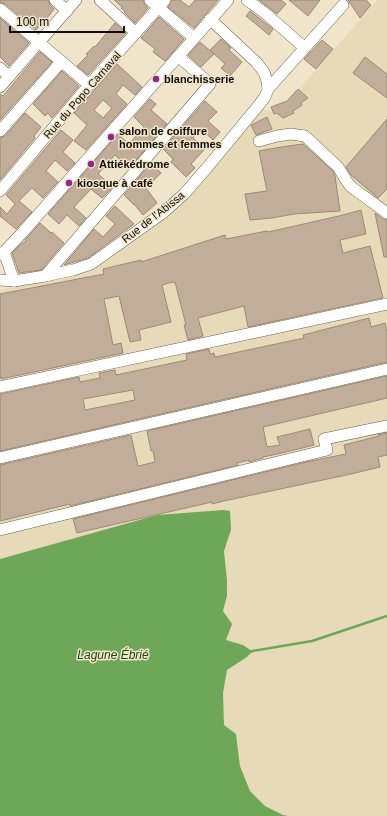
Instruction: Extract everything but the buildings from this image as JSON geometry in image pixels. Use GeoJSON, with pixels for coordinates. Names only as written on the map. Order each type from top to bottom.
{"type":"FeatureCollection","features":[{"type":"Feature","properties":{"kind":"street"},"geometry":{"type":"LineString","coordinates":[[55,0],[67,11]]}},
{"type":"Feature","properties":{"kind":"street"},"geometry":{"type":"LineString","coordinates":[[0,87],[76,0]]}},
{"type":"Feature","properties":{"kind":"street"},"geometry":{"type":"LineString","coordinates":[[100,0],[136,33]]}},
{"type":"Feature","properties":{"kind":"street"},"geometry":{"type":"LineString","coordinates":[[150,0],[162,4],[194,38]]}},
{"type":"Feature","properties":{"kind":"street"},"geometry":{"type":"LineString","coordinates":[[14,282],[3,252],[22,233],[228,0]]}},
{"type":"Feature","properties":{"kind":"street"},"geometry":{"type":"LineString","coordinates":[[247,0],[265,13],[305,48]]}},
{"type":"Feature","properties":{"kind":"street","name":"Rue du Popo Carnaval"},"geometry":{"type":"LineString","coordinates":[[0,191],[89,85],[162,4]]}},
{"type":"Feature","properties":{"kind":"street","name":"Rue de l'Abissa"},"geometry":{"type":"LineString","coordinates":[[0,280],[14,282],[72,270],[91,264],[164,212],[184,194],[206,169],[265,97],[268,89],[343,5]]}},
{"type":"Feature","properties":{"kind":"street"},"geometry":{"type":"LineString","coordinates":[[0,9],[89,85]]}},
{"type":"Feature","properties":{"kind":"street"},"geometry":{"type":"LineString","coordinates":[[210,19],[256,62],[264,72],[268,89]]}},
{"type":"Feature","properties":{"kind":"street"},"geometry":{"type":"LineString","coordinates":[[45,276],[210,84],[178,56]]}},
{"type":"Feature","properties":{"kind":"street"},"geometry":{"type":"LineString","coordinates":[[0,131],[61,62]]}},
{"type":"Feature","properties":{"kind":"street"},"geometry":{"type":"LineString","coordinates":[[0,68],[9,76]]}},
{"type":"Feature","properties":{"kind":"street"},"geometry":{"type":"LineString","coordinates":[[259,141],[291,134],[305,136],[338,167],[350,186],[387,213]]}},
{"type":"Feature","properties":{"kind":"street"},"geometry":{"type":"LineString","coordinates":[[0,386],[387,304]]}},
{"type":"Feature","properties":{"kind":"street"},"geometry":{"type":"LineString","coordinates":[[0,458],[387,369]]}},
{"type":"Feature","properties":{"kind":"street"},"geometry":{"type":"LineString","coordinates":[[0,530],[327,450],[324,439],[387,426]]}},
{"type":"Feature","properties":{"kind":"shaded area"},"geometry":{"type":"Polygon","coordinates":[[[377,0],[387,0],[387,816],[288,816],[265,806],[250,791],[240,766],[236,734],[224,725],[223,693],[227,670],[247,657],[243,645],[226,640],[223,611],[227,596],[227,580],[224,551],[231,530],[223,510],[157,515],[0,559],[0,290],[98,267],[190,196],[262,110],[280,111],[377,0]]]}},
{"type":"Feature","properties":{"kind":"water","name":"Lagune Ébrié"},"geometry":{"type":"Polygon","coordinates":[[[223,510],[230,511],[231,530],[224,551],[227,596],[223,611],[232,624],[226,640],[243,645],[252,651],[247,657],[227,670],[223,693],[224,725],[236,734],[240,766],[250,791],[265,806],[288,816],[0,816],[0,559],[157,515],[223,510]]]}},
{"type":"Feature","properties":{"kind":"waterway"},"geometry":{"type":"LineString","coordinates":[[249,653],[252,651],[312,641],[387,616]]}},
{"type":"Feature","properties":{"kind":"place","name":"blanchisserie"},"geometry":{"type":"Point","coordinates":[156,79]}},
{"type":"Feature","properties":{"kind":"place","name":"salon de coiffure hommes et femmes"},"geometry":{"type":"Point","coordinates":[111,137]}},
{"type":"Feature","properties":{"kind":"place","name":"Attiékédrome"},"geometry":{"type":"Point","coordinates":[91,164]}},
{"type":"Feature","properties":{"kind":"place","name":"kiosque à café"},"geometry":{"type":"Point","coordinates":[69,183]}}]}
